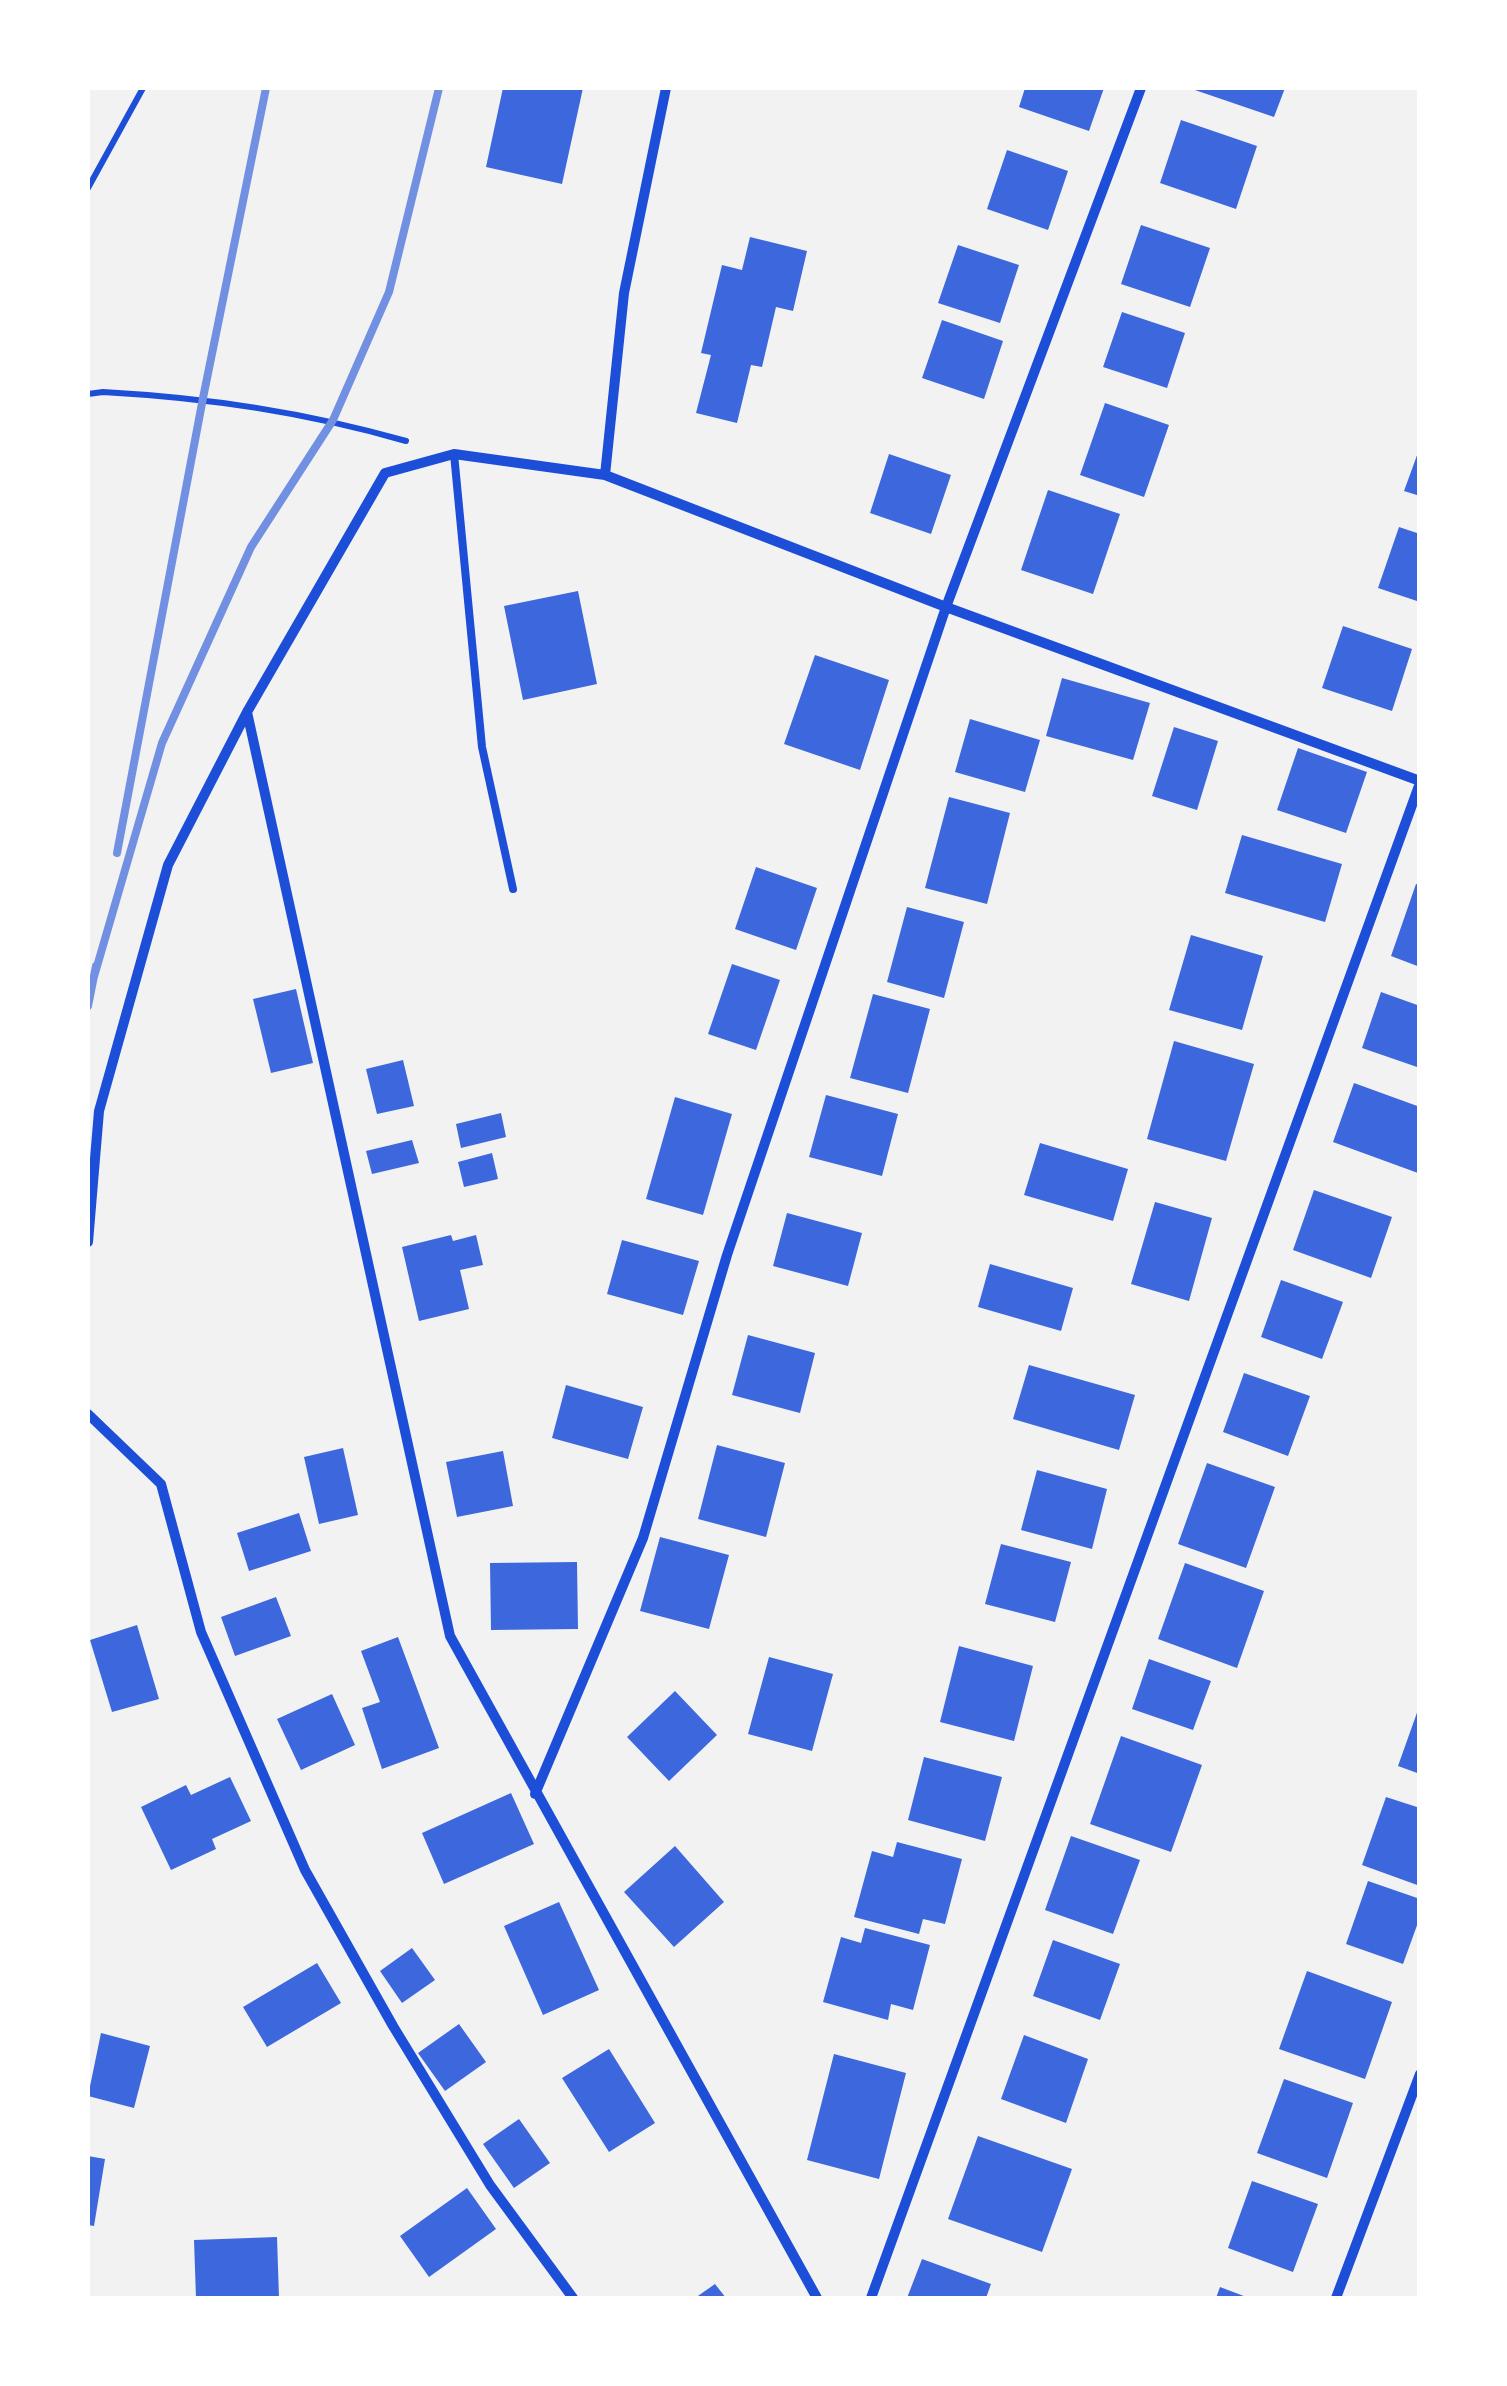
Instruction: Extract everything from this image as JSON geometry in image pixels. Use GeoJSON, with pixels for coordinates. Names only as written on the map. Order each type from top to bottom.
{"type":"FeatureCollection","features":[{"type":"Feature","properties":{"kind":"street"},"geometry":{"type":"LineString","coordinates":[[606,475],[624,293],[666,88]]}},
{"type":"Feature","properties":{"kind":"street"},"geometry":{"type":"LineString","coordinates":[[535,1794],[643,1538],[727,1254],[946,607],[1142,88]]}},
{"type":"Feature","properties":{"kind":"street"},"geometry":{"type":"LineString","coordinates":[[88,1242],[99,1111],[168,865],[247,712],[385,472],[454,454],[606,475],[946,607],[1420,782],[870,2298]]}},
{"type":"Feature","properties":{"kind":"street"},"geometry":{"type":"LineString","coordinates":[[247,712],[450,1636],[817,2298]]}},
{"type":"Feature","properties":{"kind":"street"},"geometry":{"type":"LineString","coordinates":[[88,1414],[160,1484],[201,1632],[305,1870],[392,2026],[490,2185],[573,2298]]}},
{"type":"Feature","properties":{"kind":"street"},"geometry":{"type":"LineString","coordinates":[[1336,2298],[1420,2074]]}},
{"type":"Feature","properties":{"kind":"lane"},"geometry":{"type":"LineString","coordinates":[[454,454],[482,747],[513,889]]}},
{"type":"Feature","properties":{"kind":"path"},"geometry":{"type":"LineString","coordinates":[[88,188],[143,88]]}},
{"type":"Feature","properties":{"kind":"path"},"geometry":{"type":"LineString","coordinates":[[88,394],[203,398],[333,420],[454,454]]}},
{"type":"Feature","properties":{"kind":"building"},"geometry":{"type":"Polygon","coordinates":[[[503,88],[583,88],[562,184],[486,167],[503,88]]]}},
{"type":"Feature","properties":{"kind":"building"},"geometry":{"type":"Polygon","coordinates":[[[1025,88],[1104,88],[1089,131],[1019,107],[1025,88]]]}},
{"type":"Feature","properties":{"kind":"building"},"geometry":{"type":"Polygon","coordinates":[[[1189,88],[1285,88],[1274,117],[1189,88]]]}},
{"type":"Feature","properties":{"kind":"building"},"geometry":{"type":"Polygon","coordinates":[[[1181,120],[1257,146],[1236,209],[1160,183],[1181,120]]]}},
{"type":"Feature","properties":{"kind":"building"},"geometry":{"type":"Polygon","coordinates":[[[1007,150],[1068,171],[1048,230],[987,209],[1007,150]]]}},
{"type":"Feature","properties":{"kind":"building"},"geometry":{"type":"Polygon","coordinates":[[[1141,225],[1210,248],[1190,307],[1121,284],[1141,225]]]}},
{"type":"Feature","properties":{"kind":"building"},"geometry":{"type":"Polygon","coordinates":[[[750,237],[807,251],[793,311],[776,307],[762,367],[751,365],[737,423],[696,413],[711,355],[701,353],[722,265],[742,270],[750,237]]]}},
{"type":"Feature","properties":{"kind":"building"},"geometry":{"type":"Polygon","coordinates":[[[958,245],[1019,265],[1000,323],[938,303],[958,245]]]}},
{"type":"Feature","properties":{"kind":"building"},"geometry":{"type":"Polygon","coordinates":[[[1122,312],[1185,333],[1167,388],[1103,367],[1122,312]]]}},
{"type":"Feature","properties":{"kind":"building"},"geometry":{"type":"Polygon","coordinates":[[[942,320],[1003,341],[984,399],[922,378],[942,320]]]}},
{"type":"Feature","properties":{"kind":"building"},"geometry":{"type":"Polygon","coordinates":[[[1105,403],[1169,425],[1144,497],[1080,475],[1105,403]]]}},
{"type":"Feature","properties":{"kind":"building"},"geometry":{"type":"Polygon","coordinates":[[[1420,447],[1420,496],[1404,491],[1420,447]]]}},
{"type":"Feature","properties":{"kind":"building"},"geometry":{"type":"Polygon","coordinates":[[[889,454],[951,475],[931,534],[870,513],[889,454]]]}},
{"type":"Feature","properties":{"kind":"building"},"geometry":{"type":"Polygon","coordinates":[[[1048,490],[1120,514],[1093,594],[1021,570],[1048,490]]]}},
{"type":"Feature","properties":{"kind":"building"},"geometry":{"type":"Polygon","coordinates":[[[1399,527],[1420,534],[1420,602],[1378,588],[1399,527]]]}},
{"type":"Feature","properties":{"kind":"building"},"geometry":{"type":"Polygon","coordinates":[[[578,591],[597,684],[523,700],[504,606],[578,591]]]}},
{"type":"Feature","properties":{"kind":"building"},"geometry":{"type":"Polygon","coordinates":[[[1343,626],[1412,649],[1392,711],[1322,688],[1343,626]]]}},
{"type":"Feature","properties":{"kind":"building"},"geometry":{"type":"Polygon","coordinates":[[[815,655],[889,680],[860,770],[784,744],[815,655]]]}},
{"type":"Feature","properties":{"kind":"building"},"geometry":{"type":"Polygon","coordinates":[[[1062,678],[1150,703],[1133,760],[1046,736],[1062,678]]]}},
{"type":"Feature","properties":{"kind":"building"},"geometry":{"type":"Polygon","coordinates":[[[970,719],[1040,740],[1025,792],[955,772],[970,719]]]}},
{"type":"Feature","properties":{"kind":"building"},"geometry":{"type":"Polygon","coordinates":[[[1174,727],[1218,741],[1197,810],[1152,796],[1174,727]]]}},
{"type":"Feature","properties":{"kind":"building"},"geometry":{"type":"Polygon","coordinates":[[[1298,748],[1367,772],[1346,833],[1277,810],[1298,748]]]}},
{"type":"Feature","properties":{"kind":"building"},"geometry":{"type":"Polygon","coordinates":[[[949,797],[1010,813],[987,904],[925,888],[949,797]]]}},
{"type":"Feature","properties":{"kind":"building"},"geometry":{"type":"Polygon","coordinates":[[[1242,835],[1342,864],[1325,922],[1225,893],[1242,835]]]}},
{"type":"Feature","properties":{"kind":"building"},"geometry":{"type":"Polygon","coordinates":[[[756,867],[817,888],[796,950],[735,929],[756,867]]]}},
{"type":"Feature","properties":{"kind":"building"},"geometry":{"type":"Polygon","coordinates":[[[1416,884],[1420,885],[1420,967],[1391,956],[1416,884]]]}},
{"type":"Feature","properties":{"kind":"building"},"geometry":{"type":"Polygon","coordinates":[[[907,907],[964,922],[944,998],[887,982],[907,907]]]}},
{"type":"Feature","properties":{"kind":"building"},"geometry":{"type":"Polygon","coordinates":[[[1191,935],[1263,956],[1242,1030],[1169,1010],[1191,935]]]}},
{"type":"Feature","properties":{"kind":"building"},"geometry":{"type":"Polygon","coordinates":[[[732,964],[780,980],[756,1050],[708,1034],[732,964]]]}},
{"type":"Feature","properties":{"kind":"building"},"geometry":{"type":"Polygon","coordinates":[[[296,989],[313,1063],[271,1073],[253,999],[296,989]]]}},
{"type":"Feature","properties":{"kind":"building"},"geometry":{"type":"Polygon","coordinates":[[[1381,992],[1420,1006],[1420,1068],[1362,1048],[1381,992]]]}},
{"type":"Feature","properties":{"kind":"building"},"geometry":{"type":"Polygon","coordinates":[[[873,994],[930,1009],[908,1093],[850,1078],[873,994]]]}},
{"type":"Feature","properties":{"kind":"building"},"geometry":{"type":"Polygon","coordinates":[[[1174,1041],[1254,1064],[1226,1161],[1147,1139],[1174,1041]]]}},
{"type":"Feature","properties":{"kind":"building"},"geometry":{"type":"Polygon","coordinates":[[[403,1060],[414,1106],[377,1114],[366,1069],[403,1060]]]}},
{"type":"Feature","properties":{"kind":"building"},"geometry":{"type":"Polygon","coordinates":[[[1354,1083],[1420,1107],[1418,1173],[1333,1142],[1354,1083]]]}},
{"type":"Feature","properties":{"kind":"building"},"geometry":{"type":"Polygon","coordinates":[[[826,1095],[898,1114],[882,1176],[809,1157],[826,1095]]]}},
{"type":"Feature","properties":{"kind":"building"},"geometry":{"type":"Polygon","coordinates":[[[675,1097],[732,1114],[703,1215],[646,1199],[675,1097]]]}},
{"type":"Feature","properties":{"kind":"building"},"geometry":{"type":"Polygon","coordinates":[[[501,1113],[506,1137],[461,1148],[456,1124],[501,1113]]]}},
{"type":"Feature","properties":{"kind":"building"},"geometry":{"type":"Polygon","coordinates":[[[412,1140],[419,1163],[372,1174],[366,1151],[412,1140]]]}},
{"type":"Feature","properties":{"kind":"building"},"geometry":{"type":"Polygon","coordinates":[[[1040,1143],[1128,1169],[1113,1221],[1024,1195],[1040,1143]]]}},
{"type":"Feature","properties":{"kind":"building"},"geometry":{"type":"Polygon","coordinates":[[[492,1153],[498,1179],[464,1187],[458,1162],[492,1153]]]}},
{"type":"Feature","properties":{"kind":"building"},"geometry":{"type":"Polygon","coordinates":[[[1314,1190],[1392,1217],[1371,1278],[1293,1250],[1314,1190]]]}},
{"type":"Feature","properties":{"kind":"building"},"geometry":{"type":"Polygon","coordinates":[[[1155,1202],[1212,1218],[1189,1301],[1131,1284],[1155,1202]]]}},
{"type":"Feature","properties":{"kind":"building"},"geometry":{"type":"Polygon","coordinates":[[[787,1213],[862,1233],[848,1286],[773,1266],[787,1213]]]}},
{"type":"Feature","properties":{"kind":"building"},"geometry":{"type":"Polygon","coordinates":[[[451,1235],[453,1241],[476,1235],[483,1265],[460,1270],[469,1309],[419,1321],[402,1247],[451,1235]]]}},
{"type":"Feature","properties":{"kind":"building"},"geometry":{"type":"Polygon","coordinates":[[[622,1240],[699,1261],[683,1315],[607,1294],[622,1240]]]}},
{"type":"Feature","properties":{"kind":"building"},"geometry":{"type":"Polygon","coordinates":[[[990,1264],[1073,1288],[1061,1331],[978,1307],[990,1264]]]}},
{"type":"Feature","properties":{"kind":"building"},"geometry":{"type":"Polygon","coordinates":[[[1281,1280],[1343,1302],[1322,1359],[1261,1337],[1281,1280]]]}},
{"type":"Feature","properties":{"kind":"building"},"geometry":{"type":"Polygon","coordinates":[[[748,1335],[815,1353],[800,1413],[732,1395],[748,1335]]]}},
{"type":"Feature","properties":{"kind":"building"},"geometry":{"type":"Polygon","coordinates":[[[1029,1365],[1135,1395],[1119,1450],[1013,1419],[1029,1365]]]}},
{"type":"Feature","properties":{"kind":"building"},"geometry":{"type":"Polygon","coordinates":[[[1244,1373],[1310,1396],[1288,1456],[1223,1432],[1244,1373]]]}},
{"type":"Feature","properties":{"kind":"building"},"geometry":{"type":"Polygon","coordinates":[[[566,1385],[643,1407],[628,1459],[552,1438],[566,1385]]]}},
{"type":"Feature","properties":{"kind":"building"},"geometry":{"type":"Polygon","coordinates":[[[717,1445],[785,1463],[766,1537],[698,1519],[717,1445]]]}},
{"type":"Feature","properties":{"kind":"building"},"geometry":{"type":"Polygon","coordinates":[[[343,1448],[358,1515],[319,1524],[304,1457],[343,1448]]]}},
{"type":"Feature","properties":{"kind":"building"},"geometry":{"type":"Polygon","coordinates":[[[503,1451],[513,1506],[457,1517],[446,1462],[503,1451]]]}},
{"type":"Feature","properties":{"kind":"building"},"geometry":{"type":"Polygon","coordinates":[[[1207,1463],[1275,1487],[1246,1568],[1178,1544],[1207,1463]]]}},
{"type":"Feature","properties":{"kind":"building"},"geometry":{"type":"Polygon","coordinates":[[[1037,1470],[1107,1489],[1092,1549],[1021,1530],[1037,1470]]]}},
{"type":"Feature","properties":{"kind":"building"},"geometry":{"type":"Polygon","coordinates":[[[299,1513],[311,1551],[249,1571],[237,1533],[299,1513]]]}},
{"type":"Feature","properties":{"kind":"building"},"geometry":{"type":"Polygon","coordinates":[[[660,1537],[729,1555],[709,1629],[640,1611],[660,1537]]]}},
{"type":"Feature","properties":{"kind":"building"},"geometry":{"type":"Polygon","coordinates":[[[1001,1544],[1071,1562],[1055,1622],[985,1604],[1001,1544]]]}},
{"type":"Feature","properties":{"kind":"building"},"geometry":{"type":"Polygon","coordinates":[[[577,1562],[578,1629],[491,1630],[490,1563],[577,1562]]]}},
{"type":"Feature","properties":{"kind":"building"},"geometry":{"type":"Polygon","coordinates":[[[1185,1563],[1264,1591],[1237,1668],[1158,1639],[1185,1563]]]}},
{"type":"Feature","properties":{"kind":"building"},"geometry":{"type":"Polygon","coordinates":[[[276,1597],[291,1636],[235,1656],[221,1617],[276,1597]]]}},
{"type":"Feature","properties":{"kind":"building"},"geometry":{"type":"Polygon","coordinates":[[[137,1625],[159,1699],[112,1712],[90,1640],[137,1625]]]}},
{"type":"Feature","properties":{"kind":"building"},"geometry":{"type":"Polygon","coordinates":[[[398,1637],[439,1748],[382,1769],[362,1708],[380,1702],[361,1651],[398,1637]]]}},
{"type":"Feature","properties":{"kind":"building"},"geometry":{"type":"Polygon","coordinates":[[[959,1646],[1033,1666],[1014,1741],[940,1722],[959,1646]]]}},
{"type":"Feature","properties":{"kind":"building"},"geometry":{"type":"Polygon","coordinates":[[[769,1657],[833,1674],[812,1751],[748,1734],[769,1657]]]}},
{"type":"Feature","properties":{"kind":"building"},"geometry":{"type":"Polygon","coordinates":[[[1149,1659],[1211,1681],[1193,1730],[1132,1709],[1149,1659]]]}},
{"type":"Feature","properties":{"kind":"building"},"geometry":{"type":"Polygon","coordinates":[[[675,1691],[717,1735],[669,1781],[627,1737],[675,1691]]]}},
{"type":"Feature","properties":{"kind":"building"},"geometry":{"type":"Polygon","coordinates":[[[332,1694],[355,1745],[301,1770],[277,1719],[332,1694]]]}},
{"type":"Feature","properties":{"kind":"building"},"geometry":{"type":"Polygon","coordinates":[[[1420,1707],[1420,1774],[1398,1766],[1420,1707]]]}},
{"type":"Feature","properties":{"kind":"building"},"geometry":{"type":"Polygon","coordinates":[[[1121,1736],[1202,1765],[1171,1852],[1090,1824],[1121,1736]]]}},
{"type":"Feature","properties":{"kind":"building"},"geometry":{"type":"Polygon","coordinates":[[[924,1757],[1002,1777],[985,1841],[908,1820],[924,1757]]]}},
{"type":"Feature","properties":{"kind":"building"},"geometry":{"type":"Polygon","coordinates":[[[230,1777],[251,1821],[212,1839],[216,1849],[171,1870],[141,1807],[186,1785],[191,1795],[230,1777]]]}},
{"type":"Feature","properties":{"kind":"building"},"geometry":{"type":"Polygon","coordinates":[[[511,1793],[534,1844],[444,1884],[422,1833],[511,1793]]]}},
{"type":"Feature","properties":{"kind":"building"},"geometry":{"type":"Polygon","coordinates":[[[1386,1797],[1420,1808],[1420,1886],[1362,1865],[1386,1797]]]}},
{"type":"Feature","properties":{"kind":"building"},"geometry":{"type":"Polygon","coordinates":[[[1071,1836],[1140,1860],[1113,1934],[1045,1910],[1071,1836]]]}},
{"type":"Feature","properties":{"kind":"building"},"geometry":{"type":"Polygon","coordinates":[[[897,1842],[962,1859],[945,1924],[923,1919],[919,1934],[854,1917],[872,1851],[893,1857],[897,1842]]]}},
{"type":"Feature","properties":{"kind":"building"},"geometry":{"type":"Polygon","coordinates":[[[675,1846],[724,1902],[674,1947],[624,1892],[675,1846]]]}},
{"type":"Feature","properties":{"kind":"building"},"geometry":{"type":"Polygon","coordinates":[[[1368,1881],[1420,1899],[1420,1917],[1403,1964],[1346,1944],[1368,1881]]]}},
{"type":"Feature","properties":{"kind":"building"},"geometry":{"type":"Polygon","coordinates":[[[559,1902],[599,1990],[543,2015],[504,1926],[559,1902]]]}},
{"type":"Feature","properties":{"kind":"building"},"geometry":{"type":"Polygon","coordinates":[[[865,1928],[930,1945],[913,2010],[891,2004],[888,2020],[823,2002],[841,1937],[861,1943],[865,1928]]]}},
{"type":"Feature","properties":{"kind":"building"},"geometry":{"type":"Polygon","coordinates":[[[1053,1940],[1120,1964],[1100,2020],[1033,1996],[1053,1940]]]}},
{"type":"Feature","properties":{"kind":"building"},"geometry":{"type":"Polygon","coordinates":[[[412,1948],[435,1980],[402,2003],[380,1971],[412,1948]]]}},
{"type":"Feature","properties":{"kind":"building"},"geometry":{"type":"Polygon","coordinates":[[[317,1963],[341,2003],[267,2047],[243,2007],[317,1963]]]}},
{"type":"Feature","properties":{"kind":"building"},"geometry":{"type":"Polygon","coordinates":[[[1307,1971],[1392,2002],[1365,2079],[1279,2049],[1307,1971]]]}},
{"type":"Feature","properties":{"kind":"building"},"geometry":{"type":"Polygon","coordinates":[[[459,2024],[486,2062],[445,2091],[418,2053],[459,2024]]]}},
{"type":"Feature","properties":{"kind":"building"},"geometry":{"type":"Polygon","coordinates":[[[101,2033],[150,2046],[134,2108],[88,2096],[101,2033]]]}},
{"type":"Feature","properties":{"kind":"building"},"geometry":{"type":"Polygon","coordinates":[[[1024,2035],[1088,2059],[1066,2123],[1001,2099],[1024,2035]]]}},
{"type":"Feature","properties":{"kind":"building"},"geometry":{"type":"Polygon","coordinates":[[[609,2049],[655,2123],[609,2152],[562,2078],[609,2049]]]}},
{"type":"Feature","properties":{"kind":"building"},"geometry":{"type":"Polygon","coordinates":[[[834,2054],[906,2073],[879,2179],[807,2160],[834,2054]]]}},
{"type":"Feature","properties":{"kind":"building"},"geometry":{"type":"Polygon","coordinates":[[[1284,2079],[1353,2103],[1327,2178],[1257,2153],[1284,2079]]]}},
{"type":"Feature","properties":{"kind":"building"},"geometry":{"type":"Polygon","coordinates":[[[519,2119],[550,2163],[514,2188],[483,2144],[519,2119]]]}},
{"type":"Feature","properties":{"kind":"building"},"geometry":{"type":"Polygon","coordinates":[[[978,2136],[1072,2169],[1042,2252],[948,2219],[978,2136]]]}},
{"type":"Feature","properties":{"kind":"building"},"geometry":{"type":"Polygon","coordinates":[[[88,2156],[105,2159],[94,2226],[88,2225],[88,2156]]]}},
{"type":"Feature","properties":{"kind":"building"},"geometry":{"type":"Polygon","coordinates":[[[1252,2181],[1318,2204],[1293,2272],[1228,2248],[1252,2181]]]}},
{"type":"Feature","properties":{"kind":"building"},"geometry":{"type":"Polygon","coordinates":[[[467,2188],[496,2229],[429,2277],[400,2236],[467,2188]]]}},
{"type":"Feature","properties":{"kind":"building"},"geometry":{"type":"Polygon","coordinates":[[[277,2237],[279,2298],[196,2298],[194,2240],[277,2237]]]}},
{"type":"Feature","properties":{"kind":"building"},"geometry":{"type":"Polygon","coordinates":[[[922,2259],[991,2284],[986,2298],[907,2298],[922,2259]]]}},
{"type":"Feature","properties":{"kind":"building"},"geometry":{"type":"Polygon","coordinates":[[[715,2284],[726,2298],[695,2298],[715,2284]]]}},
{"type":"Feature","properties":{"kind":"building"},"geometry":{"type":"Polygon","coordinates":[[[1220,2287],[1249,2298],[1216,2298],[1220,2287]]]}},
{"type":"Feature","properties":{"kind":"railway"},"geometry":{"type":"LineString","coordinates":[[117,853],[266,88]]}},
{"type":"Feature","properties":{"kind":"railway"},"geometry":{"type":"LineString","coordinates":[[93,980],[162,743],[251,547],[333,420],[389,292],[439,88]]}},
{"type":"Feature","properties":{"kind":"railway"},"geometry":{"type":"LineString","coordinates":[[88,1006],[96,966]]}}]}
